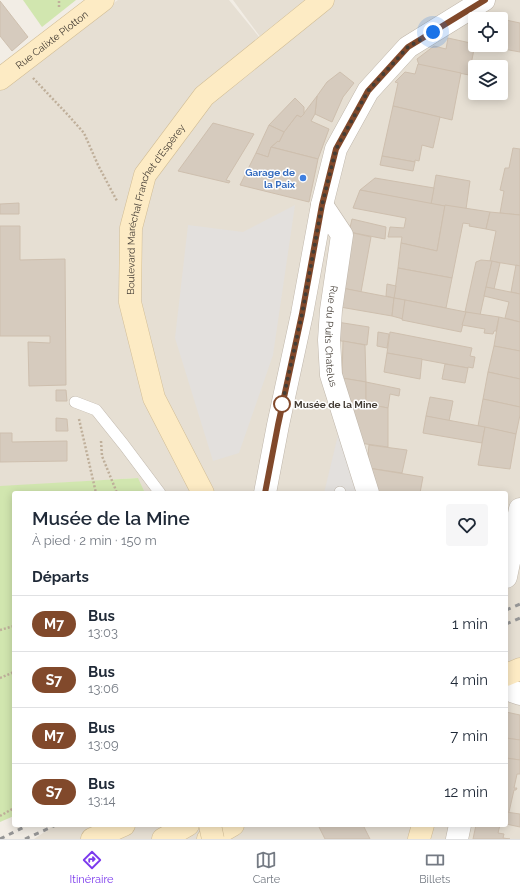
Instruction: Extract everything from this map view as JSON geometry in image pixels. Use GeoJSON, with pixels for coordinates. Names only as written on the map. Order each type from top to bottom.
{"type":"FeatureCollection","features":[{"type":"Feature","properties":{"kind":"main road","name":"Rue Calixte Plotton"},"geometry":{"type":"LineString","coordinates":[[0,79],[103,0]]}},
{"type":"Feature","properties":{"kind":"main road","name":"Boulevard Maréchal Franchet d'Espèrey"},"geometry":{"type":"LineString","coordinates":[[202,491],[154,398],[130,302],[131,228],[145,175],[204,96],[323,0]]}},
{"type":"Feature","properties":{"kind":"main road"},"geometry":{"type":"LineString","coordinates":[[508,674],[520,669]]}},
{"type":"Feature","properties":{"kind":"main road"},"geometry":{"type":"LineString","coordinates":[[92,839],[119,827]]}},
{"type":"Feature","properties":{"kind":"main road"},"geometry":{"type":"LineString","coordinates":[[163,839],[184,827]]}},
{"type":"Feature","properties":{"kind":"main road"},"geometry":{"type":"LineString","coordinates":[[210,827],[213,839]]}},
{"type":"Feature","properties":{"kind":"main road"},"geometry":{"type":"LineString","coordinates":[[208,839],[229,827]]}},
{"type":"Feature","properties":{"kind":"main road"},"geometry":{"type":"LineString","coordinates":[[419,839],[422,827]]}},
{"type":"Feature","properties":{"kind":"street"},"geometry":{"type":"LineString","coordinates":[[265,491],[302,314],[322,205],[336,149],[368,91],[408,47],[484,0]]}},
{"type":"Feature","properties":{"kind":"street","name":"Rue du Puits Chatelus"},"geometry":{"type":"LineString","coordinates":[[322,205],[342,234],[331,310],[329,340],[332,375],[367,491]]}},
{"type":"Feature","properties":{"kind":"street"},"geometry":{"type":"LineString","coordinates":[[511,566],[520,509]]}},
{"type":"Feature","properties":{"kind":"street"},"geometry":{"type":"LineString","coordinates":[[508,690],[520,694]]}},
{"type":"Feature","properties":{"kind":"street"},"geometry":{"type":"LineString","coordinates":[[457,839],[460,827]]}},
{"type":"Feature","properties":{"kind":"lane"},"geometry":{"type":"LineString","coordinates":[[75,402],[96,410],[158,491]]}},
{"type":"Feature","properties":{"kind":"path"},"geometry":{"type":"LineString","coordinates":[[32,78],[84,133],[131,228]]}},
{"type":"Feature","properties":{"kind":"path"},"geometry":{"type":"LineString","coordinates":[[84,439],[96,491]]}},
{"type":"Feature","properties":{"kind":"path"},"geometry":{"type":"LineString","coordinates":[[100,442],[102,456],[116,491]]}},
{"type":"Feature","properties":{"kind":"path"},"geometry":{"type":"LineString","coordinates":[[0,630],[12,627]]}},
{"type":"Feature","properties":{"kind":"path"},"geometry":{"type":"LineString","coordinates":[[0,678],[12,673]]}},
{"type":"Feature","properties":{"kind":"path"},"geometry":{"type":"LineString","coordinates":[[0,816],[12,809]]}},
{"type":"Feature","properties":{"kind":"shaded area"},"geometry":{"type":"Polygon","coordinates":[[[118,0],[229,0],[269,49],[233,0],[520,0],[520,839],[34,839],[52,827],[508,827],[508,491],[144,491],[137,478],[0,487],[0,84],[118,0]]]}},
{"type":"Feature","properties":{"kind":"shaded area"},"geometry":{"type":"Polygon","coordinates":[[[295,205],[273,355],[239,453],[213,461],[175,338],[188,225],[243,232],[295,205]]]}},
{"type":"Feature","properties":{"kind":"shaded area"},"geometry":{"type":"Polygon","coordinates":[[[339,431],[359,491],[324,491],[339,431]]]}},
{"type":"Feature","properties":{"kind":"green space"},"geometry":{"type":"Polygon","coordinates":[[[23,0],[76,0],[42,27],[23,0]]]}},
{"type":"Feature","properties":{"kind":"green space"},"geometry":{"type":"Polygon","coordinates":[[[138,478],[144,491],[12,491],[12,817],[0,822],[0,486],[138,478]]]}},
{"type":"Feature","properties":{"kind":"building"},"geometry":{"type":"Polygon","coordinates":[[[0,1],[28,37],[12,51],[0,36],[0,1]]]}},
{"type":"Feature","properties":{"kind":"building"},"geometry":{"type":"Polygon","coordinates":[[[508,20],[520,23],[520,52],[508,50],[508,20]]]}},
{"type":"Feature","properties":{"kind":"building"},"geometry":{"type":"Polygon","coordinates":[[[448,38],[468,42],[468,52],[473,52],[472,60],[468,60],[468,75],[419,65],[417,59],[434,46],[446,49],[448,38]]]}},
{"type":"Feature","properties":{"kind":"building"},"geometry":{"type":"Polygon","coordinates":[[[418,64],[461,73],[452,120],[393,106],[398,83],[395,82],[405,72],[415,74],[418,64]]]}},
{"type":"Feature","properties":{"kind":"building"},"geometry":{"type":"Polygon","coordinates":[[[340,72],[354,83],[343,97],[332,122],[315,114],[317,96],[327,82],[340,72]]]}},
{"type":"Feature","properties":{"kind":"building"},"geometry":{"type":"Polygon","coordinates":[[[317,96],[315,114],[311,121],[329,129],[318,159],[271,147],[278,141],[279,142],[284,132],[297,115],[301,117],[317,96]]]}},
{"type":"Feature","properties":{"kind":"building"},"geometry":{"type":"Polygon","coordinates":[[[295,98],[304,107],[304,114],[301,117],[297,115],[284,132],[269,125],[295,98]]]}},
{"type":"Feature","properties":{"kind":"building"},"geometry":{"type":"Polygon","coordinates":[[[393,106],[440,117],[433,148],[422,145],[419,161],[415,160],[415,162],[382,156],[393,106]]]}},
{"type":"Feature","properties":{"kind":"building"},"geometry":{"type":"Polygon","coordinates":[[[213,123],[254,134],[226,180],[230,181],[229,183],[178,171],[213,123]]]}},
{"type":"Feature","properties":{"kind":"building"},"geometry":{"type":"Polygon","coordinates":[[[269,125],[284,132],[279,142],[278,141],[271,147],[268,157],[256,153],[269,125]]]}},
{"type":"Feature","properties":{"kind":"building"},"geometry":{"type":"Polygon","coordinates":[[[271,147],[318,159],[309,202],[240,185],[256,153],[268,157],[271,147]]]}},
{"type":"Feature","properties":{"kind":"building"},"geometry":{"type":"Polygon","coordinates":[[[513,148],[520,149],[520,215],[500,213],[504,191],[500,190],[505,168],[509,168],[513,148]]]}},
{"type":"Feature","properties":{"kind":"building"},"geometry":{"type":"Polygon","coordinates":[[[382,156],[415,162],[413,171],[380,165],[382,156]]]}},
{"type":"Feature","properties":{"kind":"building"},"geometry":{"type":"Polygon","coordinates":[[[436,175],[470,181],[466,209],[431,204],[436,175]]]}},
{"type":"Feature","properties":{"kind":"building"},"geometry":{"type":"Polygon","coordinates":[[[375,178],[434,188],[431,204],[360,190],[375,178]]]}},
{"type":"Feature","properties":{"kind":"building"},"geometry":{"type":"Polygon","coordinates":[[[360,190],[445,206],[437,251],[401,243],[402,237],[388,237],[390,227],[404,228],[406,218],[353,208],[360,190]]]}},
{"type":"Feature","properties":{"kind":"building"},"geometry":{"type":"Polygon","coordinates":[[[19,203],[19,214],[0,214],[0,204],[19,203]]]}},
{"type":"Feature","properties":{"kind":"building"},"geometry":{"type":"Polygon","coordinates":[[[445,205],[490,212],[486,229],[469,226],[470,224],[463,223],[452,278],[398,268],[401,243],[437,251],[445,205]]]}},
{"type":"Feature","properties":{"kind":"building"},"geometry":{"type":"Polygon","coordinates":[[[490,212],[520,215],[520,266],[490,261],[496,231],[486,229],[490,212]]]}},
{"type":"Feature","properties":{"kind":"building"},"geometry":{"type":"Polygon","coordinates":[[[352,219],[386,227],[385,239],[349,232],[352,219]]]}},
{"type":"Feature","properties":{"kind":"building"},"geometry":{"type":"Polygon","coordinates":[[[0,226],[20,226],[20,260],[65,259],[66,385],[29,386],[28,342],[50,343],[50,336],[0,336],[0,226]]]}},
{"type":"Feature","properties":{"kind":"building"},"geometry":{"type":"Polygon","coordinates":[[[349,232],[371,237],[361,292],[342,288],[349,232]]]}},
{"type":"Feature","properties":{"kind":"building"},"geometry":{"type":"Polygon","coordinates":[[[481,260],[492,261],[480,315],[465,312],[476,262],[481,260]]]}},
{"type":"Feature","properties":{"kind":"building"},"geometry":{"type":"Polygon","coordinates":[[[492,261],[500,263],[494,289],[486,287],[492,261]]]}},
{"type":"Feature","properties":{"kind":"building"},"geometry":{"type":"Polygon","coordinates":[[[516,265],[520,266],[520,294],[511,292],[516,265]]]}},
{"type":"Feature","properties":{"kind":"building"},"geometry":{"type":"Polygon","coordinates":[[[398,268],[452,278],[446,308],[394,298],[398,268]]]}},
{"type":"Feature","properties":{"kind":"building"},"geometry":{"type":"Polygon","coordinates":[[[387,284],[396,286],[394,298],[386,296],[387,284]]]}},
{"type":"Feature","properties":{"kind":"building"},"geometry":{"type":"Polygon","coordinates":[[[486,287],[520,294],[520,322],[505,318],[509,302],[484,296],[486,287]]]}},
{"type":"Feature","properties":{"kind":"building"},"geometry":{"type":"Polygon","coordinates":[[[342,288],[394,298],[392,316],[340,307],[342,288]]]}},
{"type":"Feature","properties":{"kind":"building"},"geometry":{"type":"Polygon","coordinates":[[[394,298],[405,300],[403,319],[392,316],[394,298]]]}},
{"type":"Feature","properties":{"kind":"building"},"geometry":{"type":"Polygon","coordinates":[[[405,300],[466,312],[461,332],[402,320],[405,300]]]}},
{"type":"Feature","properties":{"kind":"building"},"geometry":{"type":"Polygon","coordinates":[[[466,312],[499,317],[496,331],[494,331],[493,334],[484,333],[485,329],[462,325],[466,312]]]}},
{"type":"Feature","properties":{"kind":"building"},"geometry":{"type":"Polygon","coordinates":[[[499,317],[520,322],[520,351],[494,346],[499,317]]]}},
{"type":"Feature","properties":{"kind":"building"},"geometry":{"type":"Polygon","coordinates":[[[337,322],[369,327],[367,345],[335,340],[337,322]]]}},
{"type":"Feature","properties":{"kind":"building"},"geometry":{"type":"Polygon","coordinates":[[[378,332],[389,334],[387,348],[377,346],[378,332]]]}},
{"type":"Feature","properties":{"kind":"building"},"geometry":{"type":"Polygon","coordinates":[[[390,332],[472,348],[470,356],[475,357],[473,368],[387,353],[390,332]]]}},
{"type":"Feature","properties":{"kind":"building"},"geometry":{"type":"Polygon","coordinates":[[[343,341],[365,345],[366,382],[342,378],[343,341]]]}},
{"type":"Feature","properties":{"kind":"building"},"geometry":{"type":"Polygon","coordinates":[[[494,346],[520,351],[520,379],[488,372],[494,346]]]}},
{"type":"Feature","properties":{"kind":"building"},"geometry":{"type":"Polygon","coordinates":[[[387,353],[422,359],[420,379],[384,372],[387,353]]]}},
{"type":"Feature","properties":{"kind":"building"},"geometry":{"type":"Polygon","coordinates":[[[445,364],[468,368],[465,383],[442,379],[445,364]]]}},
{"type":"Feature","properties":{"kind":"building"},"geometry":{"type":"Polygon","coordinates":[[[488,372],[520,379],[520,407],[483,399],[488,372]]]}},
{"type":"Feature","properties":{"kind":"building"},"geometry":{"type":"Polygon","coordinates":[[[342,378],[366,382],[366,404],[348,400],[342,378]]]}},
{"type":"Feature","properties":{"kind":"building"},"geometry":{"type":"Polygon","coordinates":[[[366,382],[400,389],[399,396],[390,394],[388,408],[366,404],[366,382]]]}},
{"type":"Feature","properties":{"kind":"building"},"geometry":{"type":"Polygon","coordinates":[[[56,390],[66,390],[67,401],[56,401],[56,390]]]}},
{"type":"Feature","properties":{"kind":"building"},"geometry":{"type":"Polygon","coordinates":[[[430,397],[453,401],[449,421],[426,416],[430,397]]]}},
{"type":"Feature","properties":{"kind":"building"},"geometry":{"type":"Polygon","coordinates":[[[483,399],[520,407],[516,434],[478,426],[483,399]]]}},
{"type":"Feature","properties":{"kind":"building"},"geometry":{"type":"Polygon","coordinates":[[[348,400],[388,408],[388,447],[359,443],[348,400]]]}},
{"type":"Feature","properties":{"kind":"building"},"geometry":{"type":"Polygon","coordinates":[[[426,416],[485,427],[482,443],[423,433],[426,416]]]}},
{"type":"Feature","properties":{"kind":"building"},"geometry":{"type":"Polygon","coordinates":[[[56,418],[67,419],[68,431],[56,431],[56,418]]]}},
{"type":"Feature","properties":{"kind":"building"},"geometry":{"type":"Polygon","coordinates":[[[485,427],[516,434],[510,469],[478,465],[485,427]]]}},
{"type":"Feature","properties":{"kind":"building"},"geometry":{"type":"Polygon","coordinates":[[[0,433],[12,433],[12,442],[67,441],[67,461],[0,462],[0,433]]]}},
{"type":"Feature","properties":{"kind":"building"},"geometry":{"type":"Polygon","coordinates":[[[369,445],[407,450],[402,473],[368,468],[369,445]]]}},
{"type":"Feature","properties":{"kind":"building"},"geometry":{"type":"Polygon","coordinates":[[[368,468],[423,477],[420,491],[376,491],[368,468]]]}},
{"type":"Feature","properties":{"kind":"building"},"geometry":{"type":"Polygon","coordinates":[[[508,712],[520,715],[520,740],[508,738],[508,712]]]}},
{"type":"Feature","properties":{"kind":"building"},"geometry":{"type":"Polygon","coordinates":[[[508,738],[520,740],[520,760],[508,758],[508,738]]]}},
{"type":"Feature","properties":{"kind":"building"},"geometry":{"type":"Polygon","coordinates":[[[508,758],[520,760],[520,774],[517,774],[514,788],[517,788],[514,790],[509,812],[508,758]]]}},
{"type":"Feature","properties":{"kind":"building"},"geometry":{"type":"Polygon","coordinates":[[[508,812],[520,814],[520,827],[508,824],[508,812]]]}},
{"type":"Feature","properties":{"kind":"building"},"geometry":{"type":"Polygon","coordinates":[[[319,827],[364,827],[370,839],[325,839],[319,827]]]}},
{"type":"Feature","properties":{"kind":"building"},"geometry":{"type":"Polygon","coordinates":[[[476,827],[500,827],[498,833],[504,834],[503,838],[510,839],[473,839],[476,827]]]}},
{"type":"Feature","properties":{"kind":"railway"},"geometry":{"type":"LineString","coordinates":[[508,609],[520,604]]}},
{"type":"Feature","properties":{"kind":"railway"},"geometry":{"type":"LineString","coordinates":[[508,623],[520,618]]}},
{"type":"Feature","properties":{"kind":"railway"},"geometry":{"type":"LineString","coordinates":[[0,839],[24,827]]}},
{"type":"Feature","properties":{"kind":"railway"},"geometry":{"type":"LineString","coordinates":[[25,839],[52,827]]}},
{"type":"Feature","properties":{"kind":"bus line","name":"M7"},"geometry":{"type":"LineString","coordinates":[[265,491],[302,314],[322,205],[336,149],[368,91],[408,47],[485,0]]}},
{"type":"Feature","properties":{"kind":"place","name":"Garage de la Paix"},"geometry":{"type":"Point","coordinates":[303,178]}},
{"type":"Feature","properties":{"kind":"place","name":"Musée de la Mine"},"geometry":{"type":"Point","coordinates":[282,404]}},
{"type":"Feature","properties":{"kind":"route"},"geometry":{"type":"LineString","coordinates":[[282,404],[281,409],[302,314],[322,205],[336,149],[368,91],[408,47],[433,32]]}}]}
